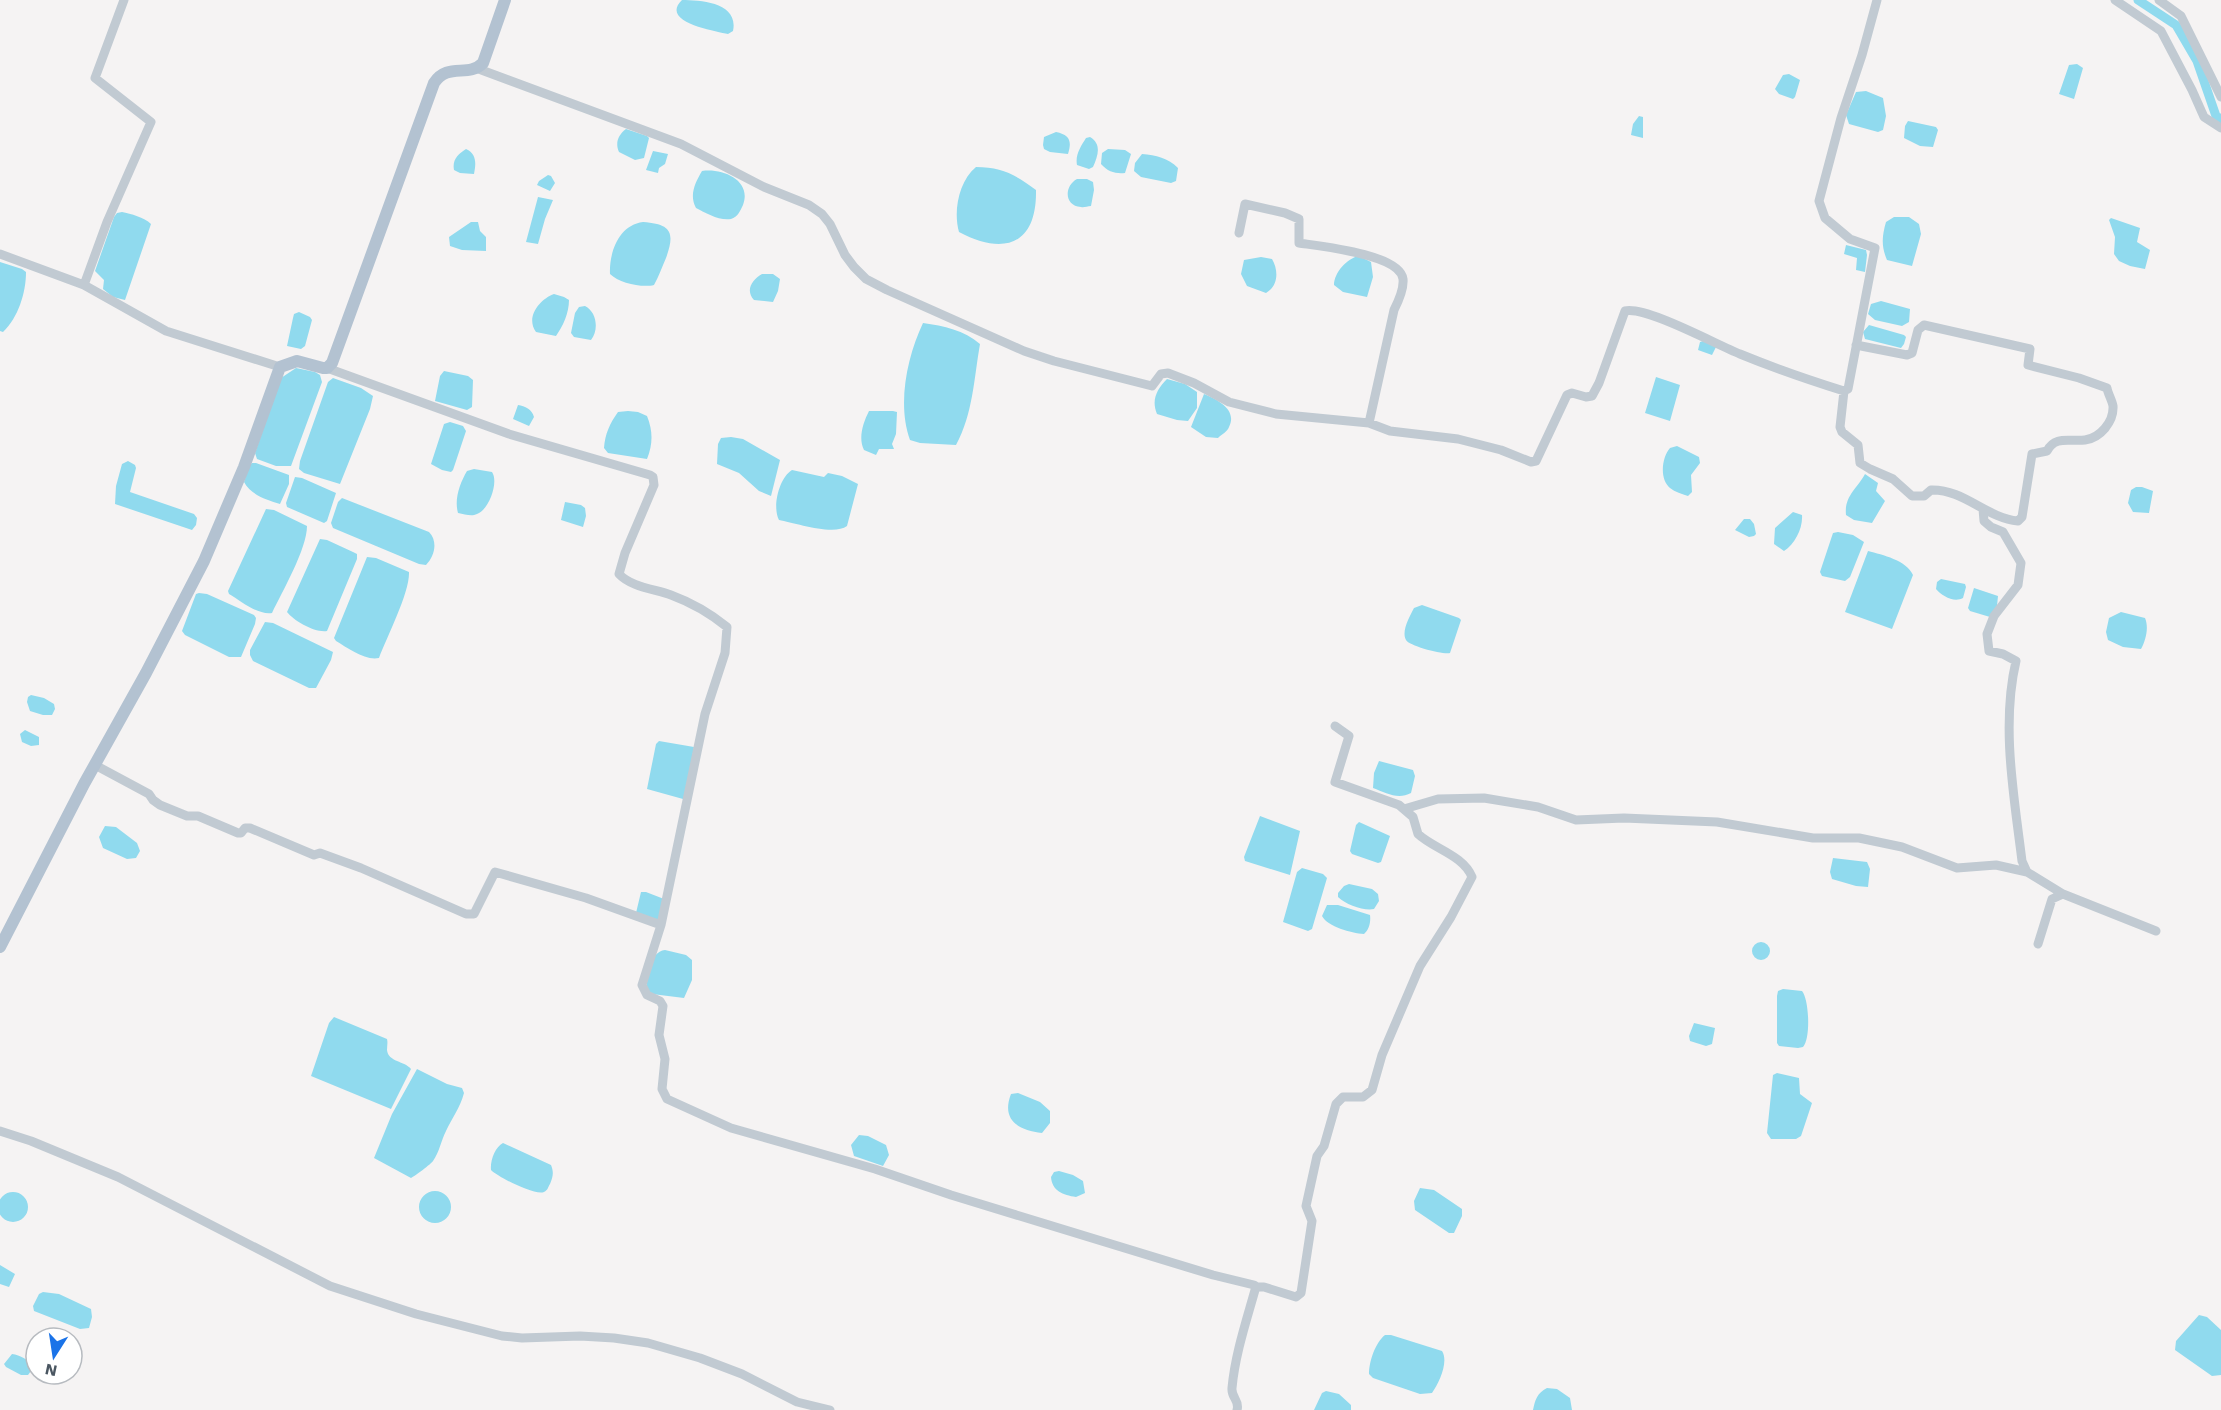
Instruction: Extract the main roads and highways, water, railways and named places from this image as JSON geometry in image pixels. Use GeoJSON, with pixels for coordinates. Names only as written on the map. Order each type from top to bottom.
{"type":"FeatureCollection","features":[{"type":"Feature","properties":{"kind":"main road"},"geometry":{"type":"LineString","coordinates":[[0,947],[94,765],[146,673],[204,561],[244,467],[280,367],[297,361],[327,368],[335,357],[434,83],[444,73],[480,66],[485,59],[505,0]]}},
{"type":"Feature","properties":{"kind":"water"},"geometry":{"type":"Polygon","coordinates":[[[682,0],[709,2],[725,9],[733,22],[733,31],[728,34],[712,31],[683,20],[677,8],[682,0]]]}},
{"type":"Feature","properties":{"kind":"water"},"geometry":{"type":"Polygon","coordinates":[[[2077,64],[2083,68],[2074,99],[2059,94],[2069,65],[2077,64]]]}},
{"type":"Feature","properties":{"kind":"water"},"geometry":{"type":"Polygon","coordinates":[[[1789,74],[1800,80],[1793,99],[1779,94],[1775,89],[1783,75],[1789,74]]]}},
{"type":"Feature","properties":{"kind":"water"},"geometry":{"type":"Polygon","coordinates":[[[1866,91],[1883,98],[1886,116],[1883,130],[1878,132],[1849,124],[1846,115],[1856,92],[1866,91]]]}},
{"type":"Feature","properties":{"kind":"water"},"geometry":{"type":"Polygon","coordinates":[[[1639,116],[1643,117],[1643,138],[1631,135],[1633,124],[1639,116]]]}},
{"type":"Feature","properties":{"kind":"water"},"geometry":{"type":"Polygon","coordinates":[[[1908,121],[1936,127],[1938,130],[1933,147],[1920,146],[1904,138],[1908,121]]]}},
{"type":"Feature","properties":{"kind":"water"},"geometry":{"type":"Polygon","coordinates":[[[626,129],[649,138],[644,158],[635,160],[619,152],[618,139],[626,129]]]}},
{"type":"Feature","properties":{"kind":"water"},"geometry":{"type":"Polygon","coordinates":[[[1056,132],[1069,139],[1068,154],[1044,149],[1044,137],[1056,132]]]}},
{"type":"Feature","properties":{"kind":"water"},"geometry":{"type":"Polygon","coordinates":[[[1090,137],[1096,143],[1098,150],[1093,167],[1089,169],[1077,165],[1077,161],[1082,144],[1086,138],[1090,137]]]}},
{"type":"Feature","properties":{"kind":"water"},"geometry":{"type":"Polygon","coordinates":[[[466,149],[474,156],[474,174],[454,170],[456,158],[466,149]]]}},
{"type":"Feature","properties":{"kind":"water"},"geometry":{"type":"Polygon","coordinates":[[[1108,149],[1125,150],[1131,154],[1125,173],[1112,172],[1101,164],[1102,153],[1108,149]]]}},
{"type":"Feature","properties":{"kind":"water"},"geometry":{"type":"Polygon","coordinates":[[[653,151],[668,154],[665,164],[659,168],[658,173],[646,170],[653,151]]]}},
{"type":"Feature","properties":{"kind":"water"},"geometry":{"type":"Polygon","coordinates":[[[1142,154],[1162,158],[1178,168],[1176,181],[1171,183],[1141,177],[1134,171],[1135,163],[1142,154]]]}},
{"type":"Feature","properties":{"kind":"water"},"geometry":{"type":"Polygon","coordinates":[[[976,167],[994,168],[1008,173],[1036,190],[1035,209],[1031,223],[1024,234],[1015,241],[1003,244],[990,243],[959,232],[957,206],[959,197],[965,180],[976,167]]]}},
{"type":"Feature","properties":{"kind":"water"},"geometry":{"type":"Polygon","coordinates":[[[702,171],[727,174],[740,183],[745,197],[735,217],[722,219],[696,208],[693,194],[702,171]]]}},
{"type":"Feature","properties":{"kind":"water"},"geometry":{"type":"Polygon","coordinates":[[[548,175],[555,183],[550,191],[537,185],[548,175]]]}},
{"type":"Feature","properties":{"kind":"water"},"geometry":{"type":"Polygon","coordinates":[[[1077,179],[1087,179],[1093,182],[1091,206],[1075,206],[1069,200],[1068,191],[1077,179]]]}},
{"type":"Feature","properties":{"kind":"water"},"geometry":{"type":"Polygon","coordinates":[[[538,197],[553,200],[538,244],[526,242],[538,197]]]}},
{"type":"Feature","properties":{"kind":"water"},"geometry":{"type":"Polygon","coordinates":[[[122,212],[151,224],[125,300],[113,297],[103,289],[104,280],[95,271],[114,217],[117,213],[122,212]]]}},
{"type":"Feature","properties":{"kind":"water"},"geometry":{"type":"Polygon","coordinates":[[[1894,217],[1909,217],[1919,224],[1921,234],[1912,266],[1887,260],[1885,255],[1883,241],[1886,222],[1894,217]]]}},
{"type":"Feature","properties":{"kind":"water"},"geometry":{"type":"Polygon","coordinates":[[[2111,218],[2140,228],[2137,242],[2150,250],[2145,269],[2119,261],[2114,254],[2115,237],[2109,220],[2111,218]]]}},
{"type":"Feature","properties":{"kind":"water"},"geometry":{"type":"Polygon","coordinates":[[[471,222],[478,222],[480,231],[486,237],[486,251],[462,250],[450,246],[449,237],[471,222]]]}},
{"type":"Feature","properties":{"kind":"water"},"geometry":{"type":"Polygon","coordinates":[[[643,222],[660,225],[669,231],[670,236],[669,249],[659,275],[654,285],[649,286],[625,282],[610,274],[611,257],[617,241],[628,228],[643,222]]]}},
{"type":"Feature","properties":{"kind":"water"},"geometry":{"type":"Polygon","coordinates":[[[1846,245],[1866,250],[1865,272],[1856,270],[1857,258],[1844,254],[1846,245]]]}},
{"type":"Feature","properties":{"kind":"water"},"geometry":{"type":"Polygon","coordinates":[[[1359,256],[1371,262],[1373,277],[1367,297],[1343,292],[1334,285],[1336,276],[1342,267],[1354,257],[1359,256]]]}},
{"type":"Feature","properties":{"kind":"water"},"geometry":{"type":"Polygon","coordinates":[[[1261,257],[1272,259],[1276,268],[1275,282],[1266,293],[1247,286],[1241,274],[1244,260],[1261,257]]]}},
{"type":"Feature","properties":{"kind":"water"},"geometry":{"type":"Polygon","coordinates":[[[0,262],[26,272],[25,288],[20,305],[13,320],[3,332],[0,331],[0,262]]]}},
{"type":"Feature","properties":{"kind":"water"},"geometry":{"type":"Polygon","coordinates":[[[762,274],[773,274],[780,279],[773,302],[754,300],[751,296],[751,286],[762,274]]]}},
{"type":"Feature","properties":{"kind":"water"},"geometry":{"type":"Polygon","coordinates":[[[554,294],[569,300],[563,324],[556,336],[536,332],[533,326],[533,315],[539,304],[554,294]]]}},
{"type":"Feature","properties":{"kind":"water"},"geometry":{"type":"Polygon","coordinates":[[[1881,301],[1910,309],[1909,322],[1902,326],[1875,320],[1868,314],[1871,304],[1881,301]]]}},
{"type":"Feature","properties":{"kind":"water"},"geometry":{"type":"Polygon","coordinates":[[[585,306],[592,312],[596,322],[594,336],[591,340],[574,337],[571,333],[575,313],[579,307],[585,306]]]}},
{"type":"Feature","properties":{"kind":"water"},"geometry":{"type":"Polygon","coordinates":[[[299,312],[312,320],[305,346],[301,349],[287,346],[294,314],[299,312]]]}},
{"type":"Feature","properties":{"kind":"water"},"geometry":{"type":"Polygon","coordinates":[[[923,323],[953,329],[980,344],[966,421],[956,445],[920,443],[910,440],[906,426],[904,396],[908,365],[923,323]]]}},
{"type":"Feature","properties":{"kind":"water"},"geometry":{"type":"Polygon","coordinates":[[[1869,325],[1904,335],[1906,337],[1904,344],[1901,348],[1865,339],[1863,332],[1869,325]]]}},
{"type":"Feature","properties":{"kind":"water"},"geometry":{"type":"Polygon","coordinates":[[[1703,341],[1716,347],[1712,355],[1698,350],[1700,342],[1703,341]]]}},
{"type":"Feature","properties":{"kind":"water"},"geometry":{"type":"Polygon","coordinates":[[[296,368],[315,372],[320,375],[322,382],[291,466],[276,466],[257,459],[255,453],[281,378],[296,368]]]}},
{"type":"Feature","properties":{"kind":"water"},"geometry":{"type":"Polygon","coordinates":[[[444,371],[468,376],[473,380],[472,407],[467,410],[435,401],[440,376],[444,371]]]}},
{"type":"Feature","properties":{"kind":"water"},"geometry":{"type":"Polygon","coordinates":[[[1656,377],[1680,385],[1670,421],[1645,413],[1656,377]]]}},
{"type":"Feature","properties":{"kind":"water"},"geometry":{"type":"Polygon","coordinates":[[[333,378],[361,388],[373,396],[340,484],[304,473],[299,469],[328,382],[333,378]]]}},
{"type":"Feature","properties":{"kind":"water"},"geometry":{"type":"Polygon","coordinates":[[[1167,379],[1185,384],[1197,392],[1197,408],[1188,421],[1157,414],[1156,395],[1167,379]]]}},
{"type":"Feature","properties":{"kind":"water"},"geometry":{"type":"Polygon","coordinates":[[[1204,394],[1224,406],[1231,415],[1228,428],[1218,438],[1206,437],[1191,427],[1204,394]]]}},
{"type":"Feature","properties":{"kind":"water"},"geometry":{"type":"Polygon","coordinates":[[[518,405],[532,412],[534,417],[529,426],[513,419],[518,405]]]}},
{"type":"Feature","properties":{"kind":"water"},"geometry":{"type":"Polygon","coordinates":[[[628,411],[647,416],[652,437],[647,459],[608,453],[604,448],[607,433],[615,416],[618,412],[628,411]]]}},
{"type":"Feature","properties":{"kind":"water"},"geometry":{"type":"Polygon","coordinates":[[[869,411],[897,412],[896,434],[892,444],[894,449],[879,449],[876,455],[864,450],[861,441],[862,430],[869,411]]]}},
{"type":"Feature","properties":{"kind":"water"},"geometry":{"type":"Polygon","coordinates":[[[450,422],[463,426],[466,431],[451,472],[431,464],[444,424],[450,422]]]}},
{"type":"Feature","properties":{"kind":"water"},"geometry":{"type":"Polygon","coordinates":[[[721,438],[743,439],[780,460],[771,496],[759,491],[739,473],[717,464],[718,444],[721,438]]]}},
{"type":"Feature","properties":{"kind":"water"},"geometry":{"type":"Polygon","coordinates":[[[1677,446],[1699,457],[1700,463],[1691,475],[1692,492],[1688,496],[1672,489],[1664,479],[1665,457],[1670,448],[1677,446]]]}},
{"type":"Feature","properties":{"kind":"water"},"geometry":{"type":"Polygon","coordinates":[[[128,461],[136,468],[130,492],[194,514],[197,518],[192,530],[115,504],[116,486],[122,464],[128,461]]]}},
{"type":"Feature","properties":{"kind":"water"},"geometry":{"type":"Polygon","coordinates":[[[252,463],[289,475],[289,484],[280,504],[260,496],[247,487],[244,482],[252,463]]]}},
{"type":"Feature","properties":{"kind":"water"},"geometry":{"type":"Polygon","coordinates":[[[474,469],[492,472],[494,482],[492,495],[489,502],[477,514],[458,513],[457,497],[460,486],[467,471],[474,469]]]}},
{"type":"Feature","properties":{"kind":"water"},"geometry":{"type":"Polygon","coordinates":[[[792,470],[824,477],[828,473],[842,476],[858,484],[847,526],[833,530],[779,520],[776,508],[778,493],[787,474],[792,470]]]}},
{"type":"Feature","properties":{"kind":"water"},"geometry":{"type":"Polygon","coordinates":[[[1865,474],[1878,483],[1876,491],[1885,501],[1872,523],[1854,520],[1846,515],[1849,498],[1865,474]]]}},
{"type":"Feature","properties":{"kind":"water"},"geometry":{"type":"Polygon","coordinates":[[[295,477],[336,493],[327,521],[324,523],[287,507],[286,503],[295,477]]]}},
{"type":"Feature","properties":{"kind":"water"},"geometry":{"type":"Polygon","coordinates":[[[2136,487],[2153,491],[2149,513],[2133,512],[2128,503],[2131,490],[2136,487]]]}},
{"type":"Feature","properties":{"kind":"water"},"geometry":{"type":"Polygon","coordinates":[[[342,498],[429,532],[434,544],[433,553],[426,565],[333,528],[331,523],[338,502],[342,498]]]}},
{"type":"Feature","properties":{"kind":"water"},"geometry":{"type":"Polygon","coordinates":[[[565,502],[585,508],[586,516],[583,527],[561,520],[565,502]]]}},
{"type":"Feature","properties":{"kind":"water"},"geometry":{"type":"Polygon","coordinates":[[[266,509],[274,510],[307,526],[299,558],[272,613],[255,610],[229,594],[228,591],[266,509]]]}},
{"type":"Feature","properties":{"kind":"water"},"geometry":{"type":"Polygon","coordinates":[[[1793,512],[1802,515],[1800,530],[1795,540],[1784,551],[1774,544],[1775,528],[1793,512]]]}},
{"type":"Feature","properties":{"kind":"water"},"geometry":{"type":"Polygon","coordinates":[[[1744,519],[1750,519],[1754,524],[1756,534],[1754,536],[1749,537],[1735,530],[1744,519]]]}},
{"type":"Feature","properties":{"kind":"water"},"geometry":{"type":"Polygon","coordinates":[[[1833,533],[1853,535],[1864,542],[1850,577],[1845,581],[1822,576],[1820,572],[1833,533]]]}},
{"type":"Feature","properties":{"kind":"water"},"geometry":{"type":"Polygon","coordinates":[[[320,539],[357,554],[357,559],[327,631],[305,626],[287,612],[320,539]]]}},
{"type":"Feature","properties":{"kind":"water"},"geometry":{"type":"Polygon","coordinates":[[[1868,551],[1900,562],[1913,575],[1892,629],[1845,612],[1868,551]]]}},
{"type":"Feature","properties":{"kind":"water"},"geometry":{"type":"Polygon","coordinates":[[[367,557],[376,558],[409,572],[406,591],[379,658],[362,656],[334,638],[367,557]]]}},
{"type":"Feature","properties":{"kind":"water"},"geometry":{"type":"Polygon","coordinates":[[[1941,579],[1965,584],[1963,598],[1952,599],[1939,592],[1936,589],[1937,582],[1941,579]]]}},
{"type":"Feature","properties":{"kind":"water"},"geometry":{"type":"Polygon","coordinates":[[[1974,588],[1998,596],[1997,606],[1990,617],[1970,611],[1968,608],[1974,588]]]}},
{"type":"Feature","properties":{"kind":"water"},"geometry":{"type":"Polygon","coordinates":[[[196,594],[207,594],[254,615],[256,618],[241,657],[229,657],[185,635],[182,631],[196,594]]]}},
{"type":"Feature","properties":{"kind":"water"},"geometry":{"type":"Polygon","coordinates":[[[1422,605],[1461,620],[1450,653],[1441,653],[1413,645],[1406,640],[1405,628],[1408,619],[1414,608],[1422,605]]]}},
{"type":"Feature","properties":{"kind":"water"},"geometry":{"type":"Polygon","coordinates":[[[2121,612],[2145,618],[2146,634],[2141,649],[2123,647],[2108,640],[2106,632],[2109,618],[2121,612]]]}},
{"type":"Feature","properties":{"kind":"water"},"geometry":{"type":"Polygon","coordinates":[[[265,622],[273,623],[333,652],[316,688],[309,688],[253,661],[250,650],[265,622]]]}},
{"type":"Feature","properties":{"kind":"water"},"geometry":{"type":"Polygon","coordinates":[[[31,695],[44,698],[54,704],[55,709],[52,715],[30,711],[27,702],[31,695]]]}},
{"type":"Feature","properties":{"kind":"water"},"geometry":{"type":"Polygon","coordinates":[[[25,730],[39,737],[39,745],[31,746],[22,742],[20,734],[25,730]]]}},
{"type":"Feature","properties":{"kind":"water"},"geometry":{"type":"Polygon","coordinates":[[[659,741],[694,747],[683,799],[647,789],[656,744],[659,741]]]}},
{"type":"Feature","properties":{"kind":"water"},"geometry":{"type":"Polygon","coordinates":[[[1379,761],[1413,770],[1415,776],[1411,793],[1397,796],[1373,788],[1374,773],[1379,761]]]}},
{"type":"Feature","properties":{"kind":"water"},"geometry":{"type":"Polygon","coordinates":[[[1260,816],[1300,831],[1290,875],[1245,861],[1244,857],[1260,816]]]}},
{"type":"Feature","properties":{"kind":"water"},"geometry":{"type":"Polygon","coordinates":[[[1359,822],[1390,836],[1381,862],[1352,854],[1350,851],[1356,825],[1359,822]]]}},
{"type":"Feature","properties":{"kind":"water"},"geometry":{"type":"Polygon","coordinates":[[[105,826],[116,827],[137,843],[140,851],[136,858],[127,859],[103,848],[99,837],[105,826]]]}},
{"type":"Feature","properties":{"kind":"water"},"geometry":{"type":"Polygon","coordinates":[[[1833,858],[1867,862],[1870,869],[1868,887],[1832,879],[1830,872],[1833,858]]]}},
{"type":"Feature","properties":{"kind":"water"},"geometry":{"type":"Polygon","coordinates":[[[1302,868],[1323,874],[1327,878],[1312,929],[1308,931],[1283,922],[1297,872],[1302,868]]]}},
{"type":"Feature","properties":{"kind":"water"},"geometry":{"type":"Polygon","coordinates":[[[1349,884],[1372,889],[1378,894],[1379,901],[1374,909],[1355,907],[1338,897],[1338,893],[1349,884]]]}},
{"type":"Feature","properties":{"kind":"water"},"geometry":{"type":"Polygon","coordinates":[[[641,892],[664,899],[659,920],[636,913],[641,892]]]}},
{"type":"Feature","properties":{"kind":"water"},"geometry":{"type":"Polygon","coordinates":[[[1327,905],[1338,905],[1370,915],[1367,930],[1364,934],[1353,932],[1329,923],[1322,916],[1327,905]]]}},
{"type":"Feature","properties":{"kind":"water"},"geometry":{"type":"Polygon","coordinates":[[[1757,942],[1765,942],[1770,947],[1768,958],[1757,960],[1752,955],[1752,947],[1757,942]]]}},
{"type":"Feature","properties":{"kind":"water"},"geometry":{"type":"Polygon","coordinates":[[[665,950],[686,955],[692,960],[692,980],[684,998],[652,994],[646,988],[653,959],[665,950]]]}},
{"type":"Feature","properties":{"kind":"water"},"geometry":{"type":"Polygon","coordinates":[[[1783,989],[1802,991],[1804,995],[1808,1010],[1808,1027],[1803,1047],[1779,1046],[1777,1043],[1777,996],[1778,991],[1783,989]]]}},
{"type":"Feature","properties":{"kind":"water"},"geometry":{"type":"Polygon","coordinates":[[[334,1017],[387,1039],[387,1050],[390,1057],[411,1069],[391,1109],[311,1076],[329,1023],[334,1017]]]}},
{"type":"Feature","properties":{"kind":"water"},"geometry":{"type":"Polygon","coordinates":[[[1694,1023],[1715,1028],[1712,1044],[1706,1046],[1690,1041],[1689,1036],[1694,1023]]]}},
{"type":"Feature","properties":{"kind":"water"},"geometry":{"type":"Polygon","coordinates":[[[417,1069],[447,1084],[462,1088],[464,1093],[435,1158],[411,1178],[374,1158],[392,1114],[417,1069]]]}},
{"type":"Feature","properties":{"kind":"water"},"geometry":{"type":"Polygon","coordinates":[[[1777,1073],[1799,1078],[1800,1094],[1812,1103],[1801,1136],[1796,1139],[1771,1139],[1767,1133],[1773,1075],[1777,1073]]]}},
{"type":"Feature","properties":{"kind":"water"},"geometry":{"type":"Polygon","coordinates":[[[1018,1093],[1040,1102],[1050,1111],[1050,1123],[1042,1133],[1019,1126],[1010,1117],[1008,1103],[1011,1094],[1018,1093]]]}},
{"type":"Feature","properties":{"kind":"water"},"geometry":{"type":"Polygon","coordinates":[[[859,1135],[868,1136],[886,1145],[889,1155],[883,1166],[854,1156],[851,1145],[859,1135]]]}},
{"type":"Feature","properties":{"kind":"water"},"geometry":{"type":"Polygon","coordinates":[[[503,1143],[551,1165],[552,1177],[544,1192],[525,1189],[491,1170],[494,1155],[503,1143]]]}},
{"type":"Feature","properties":{"kind":"water"},"geometry":{"type":"Polygon","coordinates":[[[1059,1171],[1083,1181],[1085,1193],[1076,1197],[1056,1189],[1051,1177],[1054,1172],[1059,1171]]]}},
{"type":"Feature","properties":{"kind":"water"},"geometry":{"type":"Polygon","coordinates":[[[1420,1188],[1434,1190],[1462,1209],[1462,1216],[1454,1233],[1449,1233],[1415,1210],[1414,1201],[1420,1188]]]}},
{"type":"Feature","properties":{"kind":"water"},"geometry":{"type":"Polygon","coordinates":[[[435,1191],[446,1196],[451,1207],[446,1218],[435,1223],[424,1218],[419,1207],[424,1196],[435,1191]]]}},
{"type":"Feature","properties":{"kind":"water"},"geometry":{"type":"Polygon","coordinates":[[[13,1192],[19,1193],[27,1201],[27,1213],[19,1221],[13,1222],[7,1221],[-1,1213],[-2,1207],[-1,1201],[7,1193],[13,1192]]]}},
{"type":"Feature","properties":{"kind":"water"},"geometry":{"type":"Polygon","coordinates":[[[0,1265],[15,1274],[9,1287],[0,1284],[0,1265]]]}},
{"type":"Feature","properties":{"kind":"water"},"geometry":{"type":"Polygon","coordinates":[[[43,1292],[59,1294],[91,1309],[92,1317],[89,1328],[72,1326],[34,1311],[33,1306],[39,1294],[43,1292]]]}},
{"type":"Feature","properties":{"kind":"water"},"geometry":{"type":"Polygon","coordinates":[[[2199,1315],[2207,1317],[2221,1330],[2221,1375],[2212,1376],[2175,1350],[2176,1341],[2199,1315]]]}},
{"type":"Feature","properties":{"kind":"water"},"geometry":{"type":"Polygon","coordinates":[[[1385,1335],[1442,1351],[1444,1366],[1432,1393],[1420,1394],[1373,1378],[1369,1374],[1373,1353],[1385,1335]]]}},
{"type":"Feature","properties":{"kind":"water"},"geometry":{"type":"Polygon","coordinates":[[[12,1354],[24,1358],[24,1375],[6,1367],[4,1364],[12,1354]]]}},
{"type":"Feature","properties":{"kind":"water"},"geometry":{"type":"Polygon","coordinates":[[[1547,1388],[1557,1389],[1570,1398],[1572,1410],[1533,1410],[1537,1397],[1547,1388]]]}},
{"type":"Feature","properties":{"kind":"water"},"geometry":{"type":"Polygon","coordinates":[[[1326,1391],[1339,1394],[1351,1405],[1351,1410],[1314,1410],[1322,1393],[1326,1391]]]}},
{"type":"Feature","properties":{"kind":"waterway"},"geometry":{"type":"LineString","coordinates":[[2138,0],[2176,25],[2197,61],[2216,116],[2221,119]]}}]}
